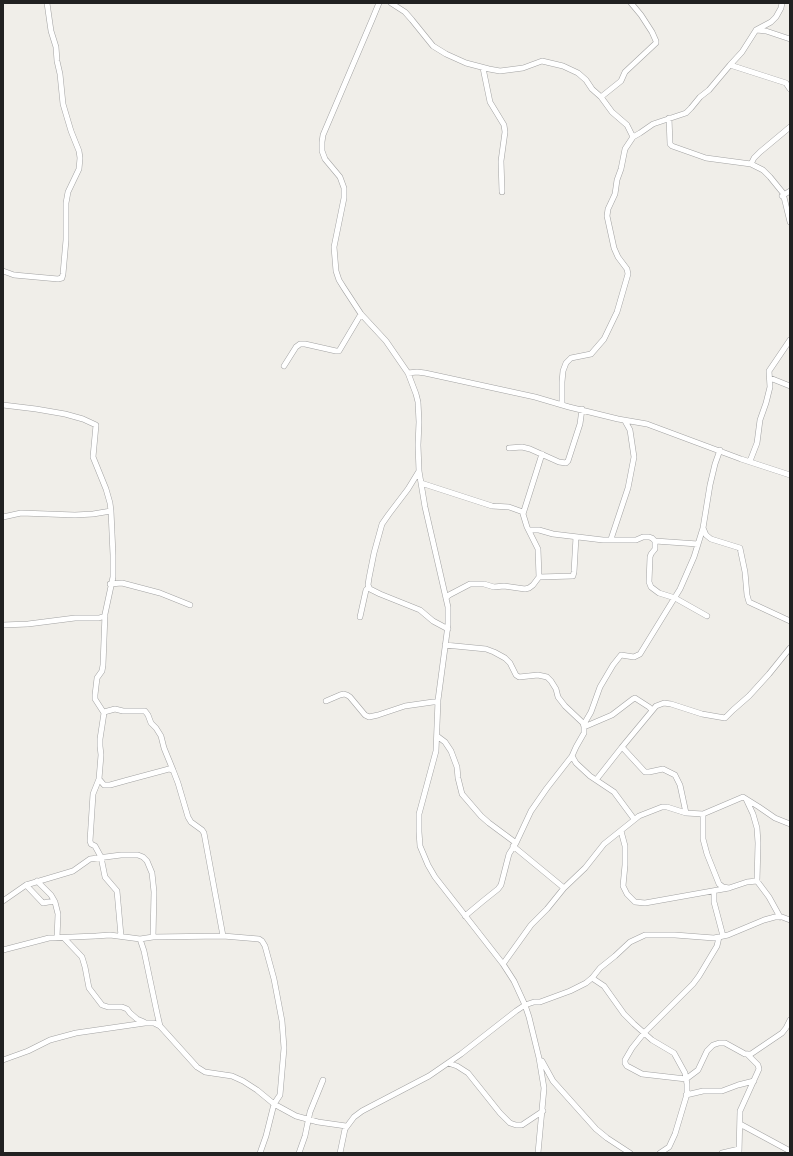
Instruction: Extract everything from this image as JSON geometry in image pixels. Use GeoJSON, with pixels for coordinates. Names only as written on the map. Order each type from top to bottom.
{"type":"FeatureCollection","features":[{"type":"Feature","properties":{"kind":"street"},"geometry":{"type":"LineString","coordinates":[[3,271],[14,275],[58,279],[62,278],[66,240],[66,203],[68,192],[79,169],[80,158],[63,104],[56,47],[51,31],[47,3]]}},
{"type":"Feature","properties":{"kind":"street"},"geometry":{"type":"LineString","coordinates":[[378,3],[351,71],[323,135],[321,147],[325,159],[340,177],[344,188],[344,198],[334,247],[336,271],[344,288],[361,314],[386,342],[408,373],[416,394],[419,409],[419,471],[425,507],[449,617],[438,702],[437,736],[434,761],[419,814],[420,841],[425,859],[433,874],[503,964],[514,981],[525,1005],[540,1058],[544,1088],[538,1153]]}},
{"type":"Feature","properties":{"kind":"street"},"geometry":{"type":"LineString","coordinates":[[391,3],[405,12],[432,46],[466,63],[500,71],[546,62],[562,66],[578,73],[601,97],[612,112],[627,125],[633,136]]}},
{"type":"Feature","properties":{"kind":"street"},"geometry":{"type":"LineString","coordinates":[[601,97],[621,81],[625,72],[656,43],[652,32],[631,3]]}},
{"type":"Feature","properties":{"kind":"street"},"geometry":{"type":"LineString","coordinates":[[562,405],[562,382],[566,363],[571,358],[591,354],[604,339],[617,312],[628,274],[627,269],[618,257],[614,248],[607,216],[608,209],[615,194],[625,149],[633,136],[653,124],[686,113],[700,97],[709,90],[742,52],[756,30],[771,22],[776,17],[782,3]]}},
{"type":"Feature","properties":{"kind":"street"},"geometry":{"type":"LineString","coordinates":[[756,30],[766,31],[790,39]]}},
{"type":"Feature","properties":{"kind":"street"},"geometry":{"type":"LineString","coordinates":[[730,65],[786,83],[790,89]]}},
{"type":"Feature","properties":{"kind":"street"},"geometry":{"type":"LineString","coordinates":[[483,68],[490,102],[504,126],[505,132],[501,161],[502,192]]}},
{"type":"Feature","properties":{"kind":"street"},"geometry":{"type":"LineString","coordinates":[[669,118],[670,144],[672,146],[706,158],[752,164],[763,170],[782,193],[790,222]]}},
{"type":"Feature","properties":{"kind":"street"},"geometry":{"type":"LineString","coordinates":[[752,164],[754,158],[760,152],[790,127]]}},
{"type":"Feature","properties":{"kind":"street"},"geometry":{"type":"LineString","coordinates":[[782,196],[790,191]]}},
{"type":"Feature","properties":{"kind":"street"},"geometry":{"type":"LineString","coordinates":[[284,366],[296,347],[300,344],[339,351],[361,314]]}},
{"type":"Feature","properties":{"kind":"street"},"geometry":{"type":"LineString","coordinates":[[750,461],[757,443],[760,420],[770,386],[770,368],[790,340]]}},
{"type":"Feature","properties":{"kind":"street"},"geometry":{"type":"LineString","coordinates":[[408,373],[425,373],[535,397],[625,421],[654,426],[790,475]]}},
{"type":"Feature","properties":{"kind":"street"},"geometry":{"type":"LineString","coordinates":[[770,378],[790,386]]}},
{"type":"Feature","properties":{"kind":"street"},"geometry":{"type":"LineString","coordinates":[[3,405],[45,410],[77,417],[95,424],[96,428],[94,459],[106,489],[112,511],[113,576],[110,584],[105,616],[103,665],[102,671],[97,678],[95,695],[95,700],[104,712],[100,739],[101,755],[99,779],[93,794],[89,837],[90,842],[95,846],[101,857],[105,877],[117,891],[121,936]]}},
{"type":"Feature","properties":{"kind":"street"},"geometry":{"type":"LineString","coordinates":[[509,448],[522,447],[560,462],[568,462],[580,424],[582,409]]}},
{"type":"Feature","properties":{"kind":"street"},"geometry":{"type":"LineString","coordinates":[[611,539],[628,488],[634,457],[630,430],[625,421]]}},
{"type":"Feature","properties":{"kind":"street"},"geometry":{"type":"LineString","coordinates":[[466,916],[501,885],[509,854],[535,805],[572,756],[584,733],[584,725],[591,712],[600,687],[613,665],[621,655],[634,657],[640,654],[675,598],[685,578],[703,528],[710,485],[720,450]]}},
{"type":"Feature","properties":{"kind":"street"},"geometry":{"type":"LineString","coordinates":[[446,598],[470,584],[484,584],[494,587],[504,586],[516,589],[527,589],[533,585],[538,577],[539,552],[524,519],[523,512],[542,454]]}},
{"type":"Feature","properties":{"kind":"street"},"geometry":{"type":"LineString","coordinates":[[360,617],[366,590],[369,587],[372,560],[382,524],[408,489],[419,471]]}},
{"type":"Feature","properties":{"kind":"street"},"geometry":{"type":"LineString","coordinates":[[421,483],[492,506],[509,507],[523,512]]}},
{"type":"Feature","properties":{"kind":"street"},"geometry":{"type":"LineString","coordinates":[[3,517],[21,513],[75,515],[112,511]]}},
{"type":"Feature","properties":{"kind":"street"},"geometry":{"type":"LineString","coordinates":[[703,528],[706,535],[711,539],[740,548],[749,602],[790,621]]}},
{"type":"Feature","properties":{"kind":"street"},"geometry":{"type":"LineString","coordinates":[[529,530],[539,530],[553,534],[603,540],[636,540],[642,537],[649,537],[655,541],[698,544]]}},
{"type":"Feature","properties":{"kind":"street"},"geometry":{"type":"LineString","coordinates":[[538,577],[574,575],[576,537]]}},
{"type":"Feature","properties":{"kind":"street"},"geometry":{"type":"LineString","coordinates":[[655,541],[655,549],[650,557],[649,582],[651,587],[655,591],[675,598],[707,616]]}},
{"type":"Feature","properties":{"kind":"street"},"geometry":{"type":"LineString","coordinates":[[110,584],[122,583],[160,593],[190,605]]}},
{"type":"Feature","properties":{"kind":"street"},"geometry":{"type":"LineString","coordinates":[[369,587],[380,594],[420,610],[433,621],[448,629]]}},
{"type":"Feature","properties":{"kind":"street"},"geometry":{"type":"LineString","coordinates":[[3,625],[28,624],[75,618],[99,618],[105,616]]}},
{"type":"Feature","properties":{"kind":"street"},"geometry":{"type":"LineString","coordinates":[[445,645],[486,649],[505,658],[510,663],[516,675],[519,677],[538,675],[547,677],[552,681],[559,698],[565,706],[584,725]]}},
{"type":"Feature","properties":{"kind":"street"},"geometry":{"type":"LineString","coordinates":[[596,780],[622,746],[656,706],[661,704],[671,704],[702,714],[725,718],[764,680],[790,648]]}},
{"type":"Feature","properties":{"kind":"street"},"geometry":{"type":"LineString","coordinates":[[326,701],[344,694],[347,695],[365,715],[369,717],[405,706],[438,702]]}},
{"type":"Feature","properties":{"kind":"street"},"geometry":{"type":"LineString","coordinates":[[584,725],[612,715],[633,698],[649,706],[652,710]]}},
{"type":"Feature","properties":{"kind":"street"},"geometry":{"type":"LineString","coordinates":[[104,712],[115,709],[123,711],[145,711],[148,714],[151,723],[161,736],[164,748],[178,783],[188,817],[194,825],[199,827],[204,833],[223,936]]}},
{"type":"Feature","properties":{"kind":"street"},"geometry":{"type":"LineString","coordinates":[[437,736],[445,742],[451,750],[457,767],[462,794],[489,823],[564,888]]}},
{"type":"Feature","properties":{"kind":"street"},"geometry":{"type":"LineString","coordinates":[[622,746],[645,772],[662,769],[675,775],[680,785],[686,813]]}},
{"type":"Feature","properties":{"kind":"street"},"geometry":{"type":"LineString","coordinates":[[572,756],[579,766],[614,792],[634,819]]}},
{"type":"Feature","properties":{"kind":"street"},"geometry":{"type":"LineString","coordinates":[[99,779],[104,785],[110,786],[170,769],[173,770]]}},
{"type":"Feature","properties":{"kind":"street"},"geometry":{"type":"LineString","coordinates":[[503,964],[531,925],[547,909],[564,888],[585,868],[604,844],[639,816],[662,807],[667,807],[686,813],[703,814],[741,798],[746,799],[775,818],[790,824]]}},
{"type":"Feature","properties":{"kind":"street"},"geometry":{"type":"LineString","coordinates":[[746,799],[753,814],[757,828],[757,881],[769,897],[780,917]]}},
{"type":"Feature","properties":{"kind":"street"},"geometry":{"type":"LineString","coordinates":[[703,814],[703,839],[707,854],[719,884],[723,887],[729,888]]}},
{"type":"Feature","properties":{"kind":"street"},"geometry":{"type":"LineString","coordinates":[[621,831],[625,846],[623,886],[627,894],[635,902],[645,903],[714,891],[746,882],[757,881]]}},
{"type":"Feature","properties":{"kind":"street"},"geometry":{"type":"LineString","coordinates":[[3,901],[26,885],[66,874],[76,869],[87,860],[101,857],[134,854],[143,857],[152,873],[154,892],[153,936]]}},
{"type":"Feature","properties":{"kind":"street"},"geometry":{"type":"LineString","coordinates":[[37,881],[51,895],[54,901],[58,914],[57,938]]}},
{"type":"Feature","properties":{"kind":"street"},"geometry":{"type":"LineString","coordinates":[[26,885],[43,902],[54,901]]}},
{"type":"Feature","properties":{"kind":"street"},"geometry":{"type":"LineString","coordinates":[[714,891],[714,902],[721,936],[717,946],[693,984],[644,1033],[632,1048],[625,1063],[627,1066],[642,1074],[686,1079],[698,1070],[707,1051],[713,1045],[720,1042],[747,1054],[759,1066],[759,1070],[740,1111],[739,1152],[722,1153]]}},
{"type":"Feature","properties":{"kind":"street"},"geometry":{"type":"LineString","coordinates":[[340,1153],[346,1126],[362,1110],[429,1076],[525,1005],[540,1002],[570,992],[592,978],[600,968],[630,942],[645,935],[669,935],[704,938],[721,936],[744,929],[770,918],[780,917],[790,920]]}},
{"type":"Feature","properties":{"kind":"street"},"geometry":{"type":"LineString","coordinates":[[3,950],[49,938],[110,935],[140,939],[153,936],[223,936],[259,939],[262,941],[265,946],[274,979],[284,1037],[280,1095],[274,1104],[260,1153]]}},
{"type":"Feature","properties":{"kind":"street"},"geometry":{"type":"LineString","coordinates":[[64,938],[82,957],[89,988],[102,1004],[108,1007],[122,1007],[127,1009],[137,1019],[145,1023]]}},
{"type":"Feature","properties":{"kind":"street"},"geometry":{"type":"LineString","coordinates":[[140,939],[144,951],[160,1026],[197,1067],[202,1071],[209,1073],[232,1076],[257,1090],[274,1104],[292,1114],[326,1124],[346,1126]]}},
{"type":"Feature","properties":{"kind":"street"},"geometry":{"type":"LineString","coordinates":[[592,978],[604,986],[624,1014],[634,1024],[652,1040],[674,1053],[683,1069],[686,1079],[686,1095],[676,1134],[669,1147],[660,1153]]}},
{"type":"Feature","properties":{"kind":"street"},"geometry":{"type":"LineString","coordinates":[[747,1054],[753,1053],[782,1033],[790,1020]]}},
{"type":"Feature","properties":{"kind":"street"},"geometry":{"type":"LineString","coordinates":[[3,1060],[28,1051],[50,1040],[76,1033],[145,1023],[154,1023],[160,1026]]}},
{"type":"Feature","properties":{"kind":"street"},"geometry":{"type":"LineString","coordinates":[[540,1058],[553,1081],[596,1129],[630,1153]]}},
{"type":"Feature","properties":{"kind":"street"},"geometry":{"type":"LineString","coordinates":[[448,1063],[457,1066],[468,1073],[500,1113],[510,1123],[516,1125],[522,1124],[543,1111]]}},
{"type":"Feature","properties":{"kind":"street"},"geometry":{"type":"LineString","coordinates":[[299,1153],[305,1136],[308,1119],[323,1080]]}},
{"type":"Feature","properties":{"kind":"street"},"geometry":{"type":"LineString","coordinates":[[686,1095],[703,1091],[722,1090],[754,1081]]}},
{"type":"Feature","properties":{"kind":"street"},"geometry":{"type":"LineString","coordinates":[[740,1124],[790,1151]]}}]}
